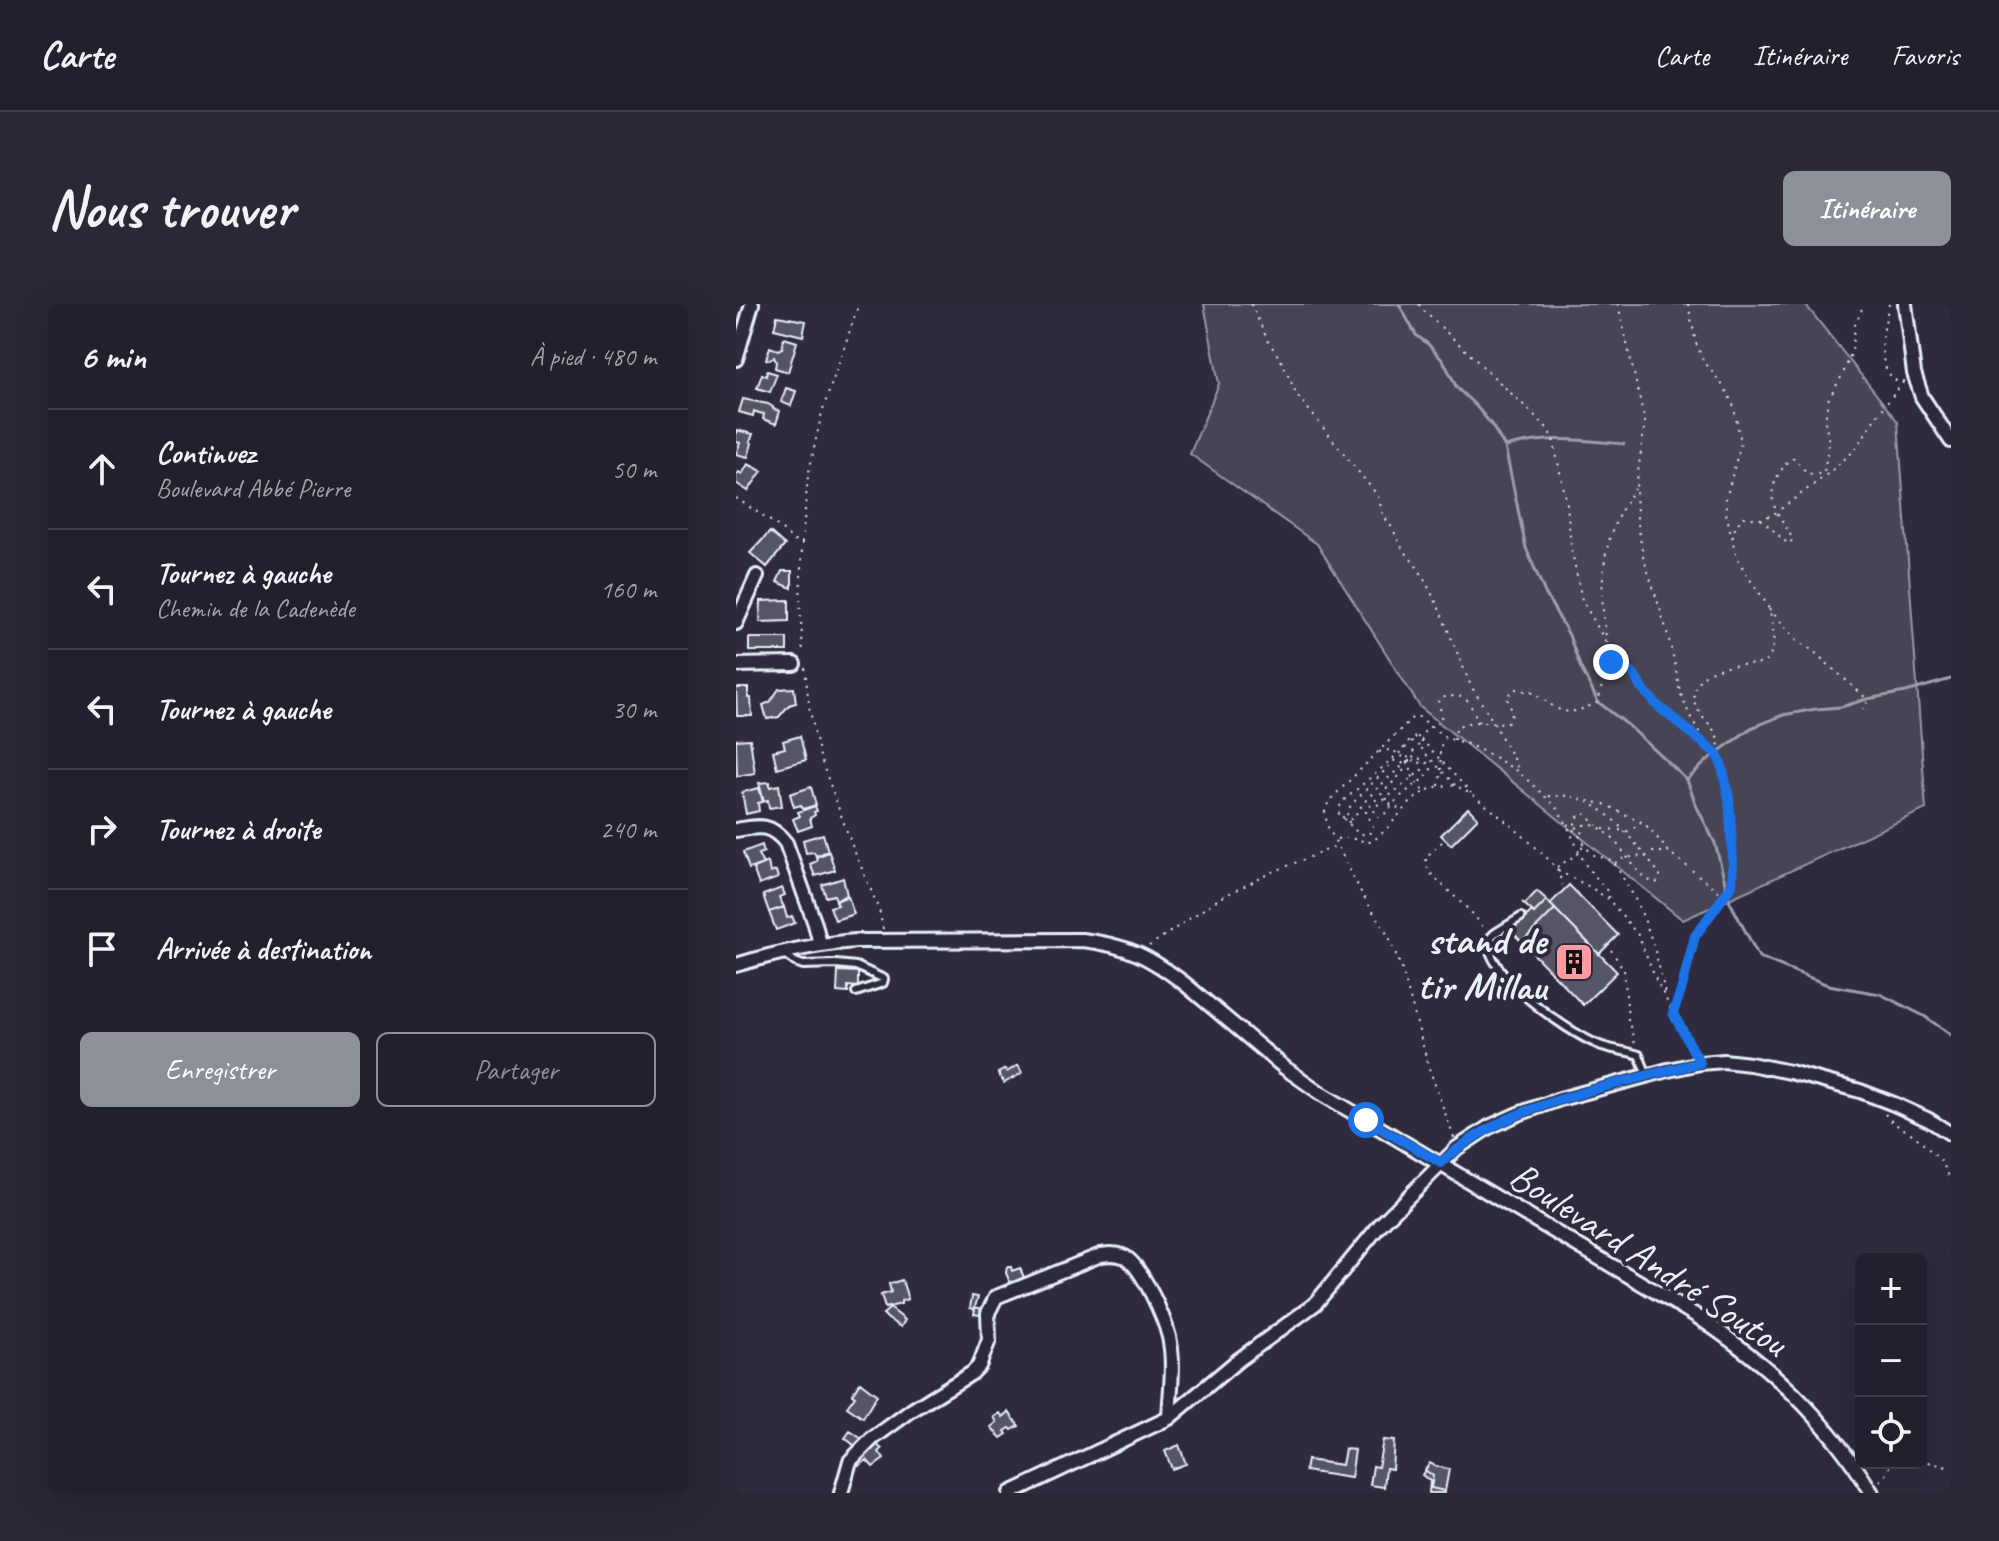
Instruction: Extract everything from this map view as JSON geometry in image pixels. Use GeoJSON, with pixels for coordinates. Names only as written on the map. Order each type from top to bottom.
{"type":"FeatureCollection","features":[{"type":"Feature","properties":{"kind":"street"},"geometry":{"type":"LineString","coordinates":[[736,359],[752,304]]}},
{"type":"Feature","properties":{"kind":"street"},"geometry":{"type":"LineString","coordinates":[[1905,304],[1914,373],[1922,397],[1951,441]]}},
{"type":"Feature","properties":{"kind":"street"},"geometry":{"type":"LineString","coordinates":[[736,623],[757,576]]}},
{"type":"Feature","properties":{"kind":"street"},"geometry":{"type":"LineString","coordinates":[[736,665],[794,664]]}},
{"type":"Feature","properties":{"kind":"street"},"geometry":{"type":"LineString","coordinates":[[736,830],[759,826],[769,828],[786,843],[820,944]]}},
{"type":"Feature","properties":{"kind":"street","name":"Boulevard André Soutou"},"geometry":{"type":"LineString","coordinates":[[736,965],[820,944],[884,941],[1082,940],[1138,953],[1177,978],[1303,1081],[1695,1315],[1745,1351],[1786,1385],[1823,1423],[1871,1492]]}},
{"type":"Feature","properties":{"kind":"street"},"geometry":{"type":"LineString","coordinates":[[1010,1493],[1169,1418],[1237,1361],[1315,1304],[1380,1225],[1457,1148],[1489,1127],[1518,1114],[1647,1075],[1724,1061],[1790,1072],[1860,1091],[1929,1120],[1951,1134]]}},
{"type":"Feature","properties":{"kind":"street"},"geometry":{"type":"LineString","coordinates":[[841,1493],[850,1461],[872,1439],[979,1366],[989,1340],[988,1313],[996,1297],[1101,1255],[1117,1254],[1128,1259],[1160,1310],[1169,1339],[1169,1418]]}},
{"type":"Feature","properties":{"kind":"lane"},"geometry":{"type":"LineString","coordinates":[[1521,917],[1488,940],[1488,949],[1496,963],[1542,1012],[1599,1045],[1639,1055],[1647,1075]]}},
{"type":"Feature","properties":{"kind":"lane"},"geometry":{"type":"LineString","coordinates":[[782,952],[803,965],[856,966],[884,979],[883,983],[856,992]]}},
{"type":"Feature","properties":{"kind":"path"},"geometry":{"type":"LineString","coordinates":[[859,304],[822,412],[808,476],[800,604],[809,706],[820,757],[879,909],[884,941]]}},
{"type":"Feature","properties":{"kind":"path"},"geometry":{"type":"LineString","coordinates":[[1251,304],[1297,395],[1378,496],[1383,515],[1424,579],[1471,686],[1520,773]]}},
{"type":"Feature","properties":{"kind":"path"},"geometry":{"type":"LineString","coordinates":[[1419,304],[1547,428],[1553,439],[1567,504],[1571,547],[1582,600],[1607,644]]}},
{"type":"Feature","properties":{"kind":"path"},"geometry":{"type":"LineString","coordinates":[[1618,304],[1645,422],[1636,487],[1643,556],[1666,628],[1680,692],[1705,742]]}},
{"type":"Feature","properties":{"kind":"path"},"geometry":{"type":"LineString","coordinates":[[1688,304],[1699,352],[1733,404],[1741,442],[1726,499],[1726,513],[1742,567],[1768,608],[1799,642],[1867,699],[1863,709]]}},
{"type":"Feature","properties":{"kind":"path"},"geometry":{"type":"LineString","coordinates":[[1761,519],[1788,544],[1793,540],[1774,506],[1773,484],[1788,460],[1794,458],[1809,474],[1816,476],[1824,472],[1829,441],[1825,422],[1828,400],[1852,351],[1855,325],[1864,304]]}},
{"type":"Feature","properties":{"kind":"path"},"geometry":{"type":"LineString","coordinates":[[1732,539],[1738,522],[1744,517],[1761,519],[1778,513],[1855,450],[1905,380],[1898,382],[1890,377],[1884,365],[1889,304]]}},
{"type":"Feature","properties":{"kind":"path"},"geometry":{"type":"LineString","coordinates":[[1454,740],[1460,725],[1507,723],[1513,711],[1507,696],[1517,689],[1530,690],[1563,712],[1578,712],[1598,702],[1605,672],[1611,662],[1602,609],[1602,569],[1612,528],[1636,487]]}},
{"type":"Feature","properties":{"kind":"path"},"geometry":{"type":"LineString","coordinates":[[736,498],[802,544]]}},
{"type":"Feature","properties":{"kind":"path"},"geometry":{"type":"LineString","coordinates":[[1717,754],[1719,742],[1697,709],[1693,699],[1695,688],[1700,678],[1708,673],[1738,665],[1761,664],[1767,660],[1772,653],[1774,628],[1768,608]]}},
{"type":"Feature","properties":{"kind":"path"},"geometry":{"type":"LineString","coordinates":[[1611,662],[1619,660],[1658,706],[1717,754],[1729,798],[1732,885],[1695,936],[1673,1013]]}},
{"type":"Feature","properties":{"kind":"path"},"geometry":{"type":"LineString","coordinates":[[1349,824],[1347,813],[1351,805],[1395,761],[1413,737],[1442,720],[1440,698],[1463,697],[1470,702],[1479,722]]}},
{"type":"Feature","properties":{"kind":"path"},"geometry":{"type":"LineString","coordinates":[[1457,1148],[1429,1068],[1398,959],[1327,825],[1325,811],[1329,801],[1413,717],[1419,717],[1446,738],[1491,755],[1520,773],[1546,796],[1565,821],[1579,853],[1608,892],[1609,900]]}},
{"type":"Feature","properties":{"kind":"path"},"geometry":{"type":"LineString","coordinates":[[1417,737],[1472,794],[1557,869],[1609,900],[1638,935],[1656,980],[1700,1063]]}},
{"type":"Feature","properties":{"kind":"path"},"geometry":{"type":"LineString","coordinates":[[1438,787],[1442,769],[1440,745],[1446,738]]}},
{"type":"Feature","properties":{"kind":"path"},"geometry":{"type":"LineString","coordinates":[[1378,752],[1394,750],[1408,760],[1418,760],[1422,765],[1422,770],[1375,807],[1374,814],[1382,817],[1431,770],[1421,742]]}},
{"type":"Feature","properties":{"kind":"path"},"geometry":{"type":"LineString","coordinates":[[1399,755],[1343,801],[1339,808],[1339,814],[1358,833],[1367,835],[1372,831],[1373,825],[1366,810],[1402,773],[1421,742]]}},
{"type":"Feature","properties":{"kind":"path"},"geometry":{"type":"LineString","coordinates":[[1423,751],[1456,786],[1472,794]]}},
{"type":"Feature","properties":{"kind":"path"},"geometry":{"type":"LineString","coordinates":[[1342,817],[1351,819],[1365,801],[1408,760],[1415,756],[1429,764]]}},
{"type":"Feature","properties":{"kind":"path"},"geometry":{"type":"LineString","coordinates":[[1408,760],[1413,778],[1424,792]]}},
{"type":"Feature","properties":{"kind":"path"},"geometry":{"type":"LineString","coordinates":[[1334,839],[1349,836],[1371,842],[1418,795],[1438,787],[1456,786]]}},
{"type":"Feature","properties":{"kind":"path"},"geometry":{"type":"LineString","coordinates":[[1546,796],[1553,798],[1562,795],[1604,804],[1643,823],[1669,852],[1725,897]]}},
{"type":"Feature","properties":{"kind":"path"},"geometry":{"type":"LineString","coordinates":[[1556,807],[1562,795]]}},
{"type":"Feature","properties":{"kind":"path"},"geometry":{"type":"LineString","coordinates":[[1387,797],[1386,802],[1404,811]]}},
{"type":"Feature","properties":{"kind":"path"},"geometry":{"type":"LineString","coordinates":[[1575,829],[1575,820],[1585,814],[1630,858],[1646,880],[1656,883],[1660,879],[1660,874],[1626,832],[1586,801]]}},
{"type":"Feature","properties":{"kind":"path"},"geometry":{"type":"LineString","coordinates":[[1565,821],[1581,836],[1591,852],[1614,864],[1628,887],[1647,927],[1665,996]]}},
{"type":"Feature","properties":{"kind":"path"},"geometry":{"type":"LineString","coordinates":[[1575,829],[1589,824],[1626,832],[1643,823]]}},
{"type":"Feature","properties":{"kind":"path"},"geometry":{"type":"LineString","coordinates":[[1581,836],[1585,825]]}},
{"type":"Feature","properties":{"kind":"path"},"geometry":{"type":"LineString","coordinates":[[1442,842],[1426,857],[1430,873],[1479,922],[1488,940]]}},
{"type":"Feature","properties":{"kind":"path"},"geometry":{"type":"LineString","coordinates":[[1557,869],[1579,853],[1584,842]]}},
{"type":"Feature","properties":{"kind":"path"},"geometry":{"type":"LineString","coordinates":[[1138,953],[1220,898],[1275,871],[1338,846]]}},
{"type":"Feature","properties":{"kind":"path"},"geometry":{"type":"LineString","coordinates":[[1579,853],[1591,852]]}},
{"type":"Feature","properties":{"kind":"path"},"geometry":{"type":"LineString","coordinates":[[1614,864],[1622,859],[1645,857],[1653,852],[1669,852]]}},
{"type":"Feature","properties":{"kind":"path"},"geometry":{"type":"LineString","coordinates":[[1557,869],[1562,885]]}},
{"type":"Feature","properties":{"kind":"path"},"geometry":{"type":"LineString","coordinates":[[1611,950],[1624,970],[1628,1019],[1639,1055]]}},
{"type":"Feature","properties":{"kind":"path"},"geometry":{"type":"LineString","coordinates":[[1883,1112],[1893,1123],[1914,1135],[1942,1162],[1951,1176]]}},
{"type":"Feature","properties":{"kind":"path"},"geometry":{"type":"LineString","coordinates":[[1927,1462],[1951,1468]]}},
{"type":"Feature","properties":{"kind":"path"},"geometry":{"type":"LineString","coordinates":[[1871,1492],[1889,1469]]}},
{"type":"Feature","properties":{"kind":"shaded area"},"geometry":{"type":"Polygon","coordinates":[[[1204,304],[1805,304],[1898,422],[1926,809],[1683,920],[1420,707],[1317,544],[1190,454],[1219,384],[1204,304]]]}},
{"type":"Feature","properties":{"kind":"building"},"geometry":{"type":"Polygon","coordinates":[[[777,316],[806,321],[803,336],[774,329],[777,316]]]}},
{"type":"Feature","properties":{"kind":"building"},"geometry":{"type":"Polygon","coordinates":[[[784,338],[797,342],[788,372],[775,368],[774,357],[766,359],[770,347],[782,348],[784,338]]]}},
{"type":"Feature","properties":{"kind":"building"},"geometry":{"type":"Polygon","coordinates":[[[767,371],[777,374],[770,392],[757,388],[762,374],[766,376],[767,371]]]}},
{"type":"Feature","properties":{"kind":"building"},"geometry":{"type":"Polygon","coordinates":[[[786,388],[796,391],[791,406],[781,402],[786,388]]]}},
{"type":"Feature","properties":{"kind":"building"},"geometry":{"type":"Polygon","coordinates":[[[743,399],[768,404],[780,411],[776,424],[763,419],[764,414],[754,411],[753,416],[739,412],[743,399]]]}},
{"type":"Feature","properties":{"kind":"building"},"geometry":{"type":"Polygon","coordinates":[[[736,430],[753,434],[748,457],[736,454],[740,443],[736,442],[736,430]]]}},
{"type":"Feature","properties":{"kind":"building"},"geometry":{"type":"Polygon","coordinates":[[[748,464],[762,471],[748,491],[736,483],[736,476],[739,472],[742,474],[748,464]]]}},
{"type":"Feature","properties":{"kind":"building"},"geometry":{"type":"Polygon","coordinates":[[[770,532],[785,545],[767,567],[750,553],[770,532]]]}},
{"type":"Feature","properties":{"kind":"building"},"geometry":{"type":"Polygon","coordinates":[[[782,571],[792,571],[792,588],[777,582],[782,571]]]}},
{"type":"Feature","properties":{"kind":"building"},"geometry":{"type":"Polygon","coordinates":[[[789,600],[789,621],[760,622],[761,601],[789,600]]]}},
{"type":"Feature","properties":{"kind":"building"},"geometry":{"type":"Polygon","coordinates":[[[749,638],[787,638],[787,651],[749,651],[749,638]]]}},
{"type":"Feature","properties":{"kind":"building"},"geometry":{"type":"Polygon","coordinates":[[[736,688],[748,688],[752,716],[737,716],[736,688]]]}},
{"type":"Feature","properties":{"kind":"building"},"geometry":{"type":"Polygon","coordinates":[[[794,688],[796,703],[789,705],[779,717],[767,719],[763,705],[770,702],[779,689],[794,688]]]}},
{"type":"Feature","properties":{"kind":"building"},"geometry":{"type":"Polygon","coordinates":[[[800,736],[806,760],[777,768],[773,751],[785,748],[783,741],[800,736]]]}},
{"type":"Feature","properties":{"kind":"building"},"geometry":{"type":"Polygon","coordinates":[[[750,739],[755,773],[737,776],[736,740],[750,739]]]}},
{"type":"Feature","properties":{"kind":"building"},"geometry":{"type":"Polygon","coordinates":[[[770,782],[770,787],[779,785],[782,806],[769,808],[768,800],[764,801],[759,783],[770,782]]]}},
{"type":"Feature","properties":{"kind":"building"},"geometry":{"type":"Polygon","coordinates":[[[811,787],[816,805],[803,809],[801,805],[794,807],[790,794],[811,787]]]}},
{"type":"Feature","properties":{"kind":"building"},"geometry":{"type":"Polygon","coordinates":[[[759,788],[763,802],[758,803],[759,811],[746,814],[742,792],[759,788]]]}},
{"type":"Feature","properties":{"kind":"building"},"geometry":{"type":"Polygon","coordinates":[[[815,806],[817,811],[810,818],[812,826],[798,831],[793,819],[800,816],[798,812],[815,806]]]}},
{"type":"Feature","properties":{"kind":"building"},"geometry":{"type":"Polygon","coordinates":[[[1468,808],[1478,818],[1451,845],[1441,835],[1468,808]]]}},
{"type":"Feature","properties":{"kind":"building"},"geometry":{"type":"Polygon","coordinates":[[[823,834],[828,851],[816,856],[814,852],[806,853],[803,840],[823,834]]]}},
{"type":"Feature","properties":{"kind":"building"},"geometry":{"type":"Polygon","coordinates":[[[762,845],[764,852],[758,854],[763,864],[749,869],[743,852],[762,845]]]}},
{"type":"Feature","properties":{"kind":"building"},"geometry":{"type":"Polygon","coordinates":[[[829,852],[835,870],[815,876],[810,864],[817,861],[816,857],[829,852]]]}},
{"type":"Feature","properties":{"kind":"building"},"geometry":{"type":"Polygon","coordinates":[[[768,862],[770,873],[776,871],[778,878],[759,885],[753,868],[768,862]]]}},
{"type":"Feature","properties":{"kind":"building"},"geometry":{"type":"Polygon","coordinates":[[[843,878],[847,895],[836,900],[834,895],[826,897],[822,885],[843,878]]]}},
{"type":"Feature","properties":{"kind":"building"},"geometry":{"type":"Polygon","coordinates":[[[1569,885],[1618,935],[1599,954],[1550,904],[1569,885]]]}},
{"type":"Feature","properties":{"kind":"building"},"geometry":{"type":"Polygon","coordinates":[[[782,888],[785,895],[779,897],[784,907],[769,912],[763,895],[782,888]]]}},
{"type":"Feature","properties":{"kind":"building"},"geometry":{"type":"Polygon","coordinates":[[[1537,891],[1547,900],[1534,913],[1522,902],[1525,904],[1537,891]]]}},
{"type":"Feature","properties":{"kind":"building"},"geometry":{"type":"Polygon","coordinates":[[[848,896],[854,914],[835,920],[830,907],[838,905],[836,901],[848,896]]]}},
{"type":"Feature","properties":{"kind":"building"},"geometry":{"type":"Polygon","coordinates":[[[1547,900],[1555,909],[1522,942],[1511,931],[1547,900]]]}},
{"type":"Feature","properties":{"kind":"building"},"geometry":{"type":"Polygon","coordinates":[[[784,907],[787,918],[792,916],[795,923],[776,930],[769,912],[784,907]]]}},
{"type":"Feature","properties":{"kind":"building","name":"stand de tir Millau"},"geometry":{"type":"Polygon","coordinates":[[[1555,909],[1617,972],[1583,1005],[1522,942],[1555,909]]]}},
{"type":"Feature","properties":{"kind":"building"},"geometry":{"type":"Polygon","coordinates":[[[838,971],[858,972],[858,987],[848,986],[848,993],[837,992],[838,971]]]}},
{"type":"Feature","properties":{"kind":"building"},"geometry":{"type":"Polygon","coordinates":[[[1018,1065],[1022,1073],[1004,1083],[998,1073],[1005,1069],[1007,1072],[1018,1065]]]}},
{"type":"Feature","properties":{"kind":"building"},"geometry":{"type":"Polygon","coordinates":[[[1007,1267],[1011,1267],[1012,1271],[1020,1268],[1025,1280],[1011,1285],[1007,1267]]]}},
{"type":"Feature","properties":{"kind":"building"},"geometry":{"type":"Polygon","coordinates":[[[902,1280],[908,1299],[885,1308],[881,1295],[891,1292],[889,1284],[902,1280]]]}},
{"type":"Feature","properties":{"kind":"building"},"geometry":{"type":"Polygon","coordinates":[[[972,1296],[978,1297],[975,1307],[982,1309],[980,1315],[974,1314],[975,1309],[970,1308],[972,1296]]]}},
{"type":"Feature","properties":{"kind":"building"},"geometry":{"type":"Polygon","coordinates":[[[890,1308],[905,1320],[901,1327],[883,1314],[890,1308]]]}},
{"type":"Feature","properties":{"kind":"building"},"geometry":{"type":"Polygon","coordinates":[[[860,1382],[877,1395],[863,1418],[847,1407],[860,1382]]]}},
{"type":"Feature","properties":{"kind":"building"},"geometry":{"type":"Polygon","coordinates":[[[1009,1412],[1019,1426],[1005,1431],[1007,1434],[1001,1438],[991,1427],[997,1422],[994,1417],[1000,1413],[1003,1417],[1009,1412]]]}},
{"type":"Feature","properties":{"kind":"building"},"geometry":{"type":"Polygon","coordinates":[[[850,1431],[865,1441],[859,1449],[845,1438],[850,1431]]]}},
{"type":"Feature","properties":{"kind":"building"},"geometry":{"type":"Polygon","coordinates":[[[1383,1440],[1394,1441],[1392,1469],[1386,1468],[1384,1487],[1370,1485],[1373,1466],[1378,1467],[1383,1440]]]}},
{"type":"Feature","properties":{"kind":"building"},"geometry":{"type":"Polygon","coordinates":[[[876,1444],[882,1449],[879,1452],[884,1459],[873,1467],[867,1460],[859,1466],[855,1459],[876,1444]]]}},
{"type":"Feature","properties":{"kind":"building"},"geometry":{"type":"Polygon","coordinates":[[[1179,1445],[1186,1464],[1172,1469],[1165,1451],[1179,1445]]]}},
{"type":"Feature","properties":{"kind":"building"},"geometry":{"type":"Polygon","coordinates":[[[1345,1449],[1355,1450],[1351,1478],[1305,1471],[1307,1460],[1342,1465],[1345,1449]]]}},
{"type":"Feature","properties":{"kind":"building"},"geometry":{"type":"Polygon","coordinates":[[[1430,1463],[1449,1469],[1445,1491],[1431,1488],[1433,1476],[1425,1470],[1430,1463]]]}},
{"type":"Feature","properties":{"kind":"building"},"geometry":{"type":"Polygon","coordinates":[[[1425,1470],[1433,1476],[1431,1488],[1445,1493],[1429,1493],[1430,1481],[1422,1475],[1425,1470]]]}},
{"type":"Feature","properties":{"kind":"waterway"},"geometry":{"type":"LineString","coordinates":[[1399,304],[1416,335],[1444,362],[1457,388],[1491,424],[1505,447],[1526,548],[1545,593],[1569,635],[1580,666],[1598,702],[1687,780],[1715,843],[1730,902],[1759,957],[1828,985],[1880,994],[1924,1016],[1951,1035]]}},
{"type":"Feature","properties":{"kind":"waterway"},"geometry":{"type":"LineString","coordinates":[[1505,447],[1551,440],[1624,444]]}},
{"type":"Feature","properties":{"kind":"waterway"},"geometry":{"type":"LineString","coordinates":[[1688,779],[1711,757],[1751,728],[1783,715],[1841,707],[1951,679]]}},
{"type":"Feature","properties":{"kind":"place","name":"stand de tir Millau"},"geometry":{"type":"Point","coordinates":[1574,962]}},
{"type":"Feature","properties":{"kind":"route"},"geometry":{"type":"LineString","coordinates":[[1366,1120],[1441,1163],[1489,1127],[1518,1114],[1560,1099],[1700,1063],[1673,1013],[1695,936],[1732,885],[1729,798],[1722,766],[1717,754],[1705,742],[1658,706],[1634,674],[1619,660],[1611,662]]}}]}
